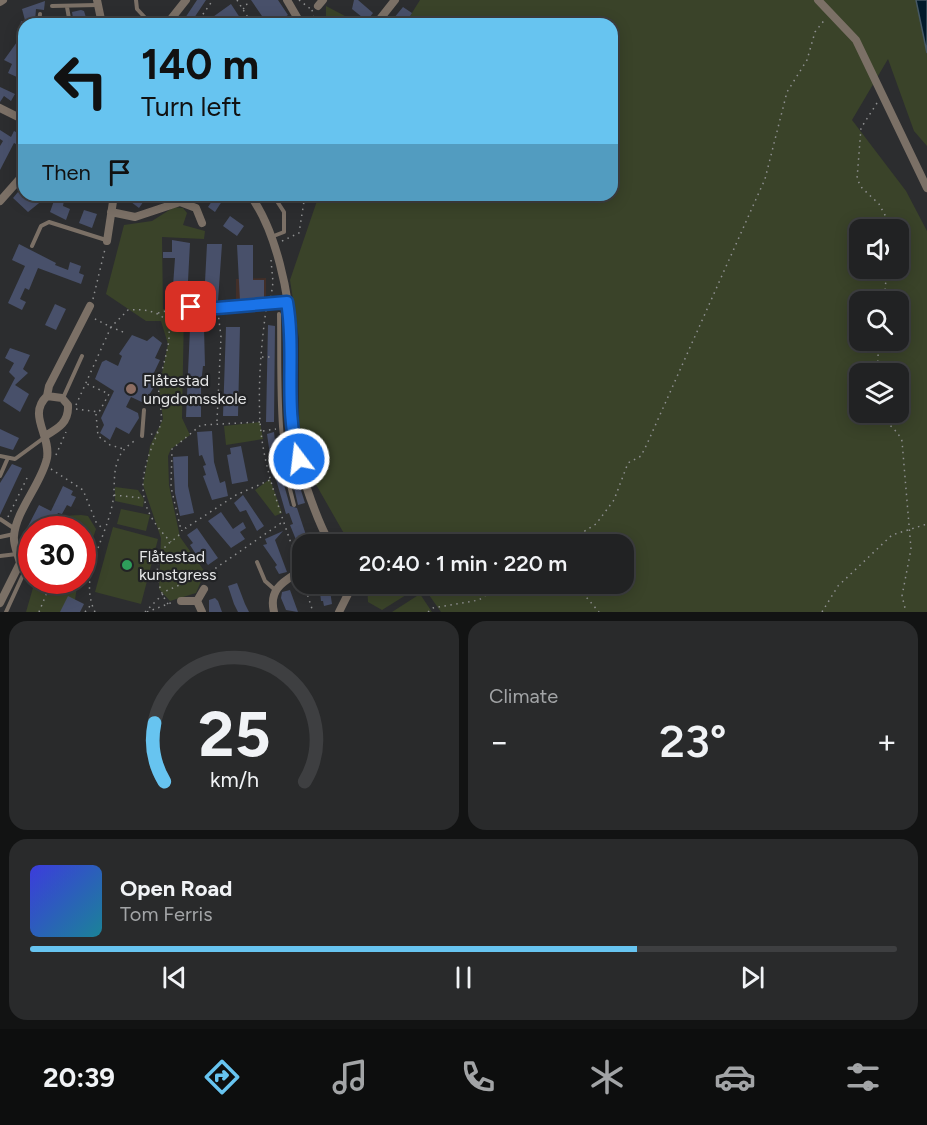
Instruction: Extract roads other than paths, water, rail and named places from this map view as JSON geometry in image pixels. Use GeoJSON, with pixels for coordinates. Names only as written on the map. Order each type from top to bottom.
{"type":"FeatureCollection","features":[{"type":"Feature","properties":{"kind":"street"},"geometry":{"type":"LineString","coordinates":[[172,18],[186,0]]}},
{"type":"Feature","properties":{"kind":"street"},"geometry":{"type":"LineString","coordinates":[[287,0],[298,18]]}},
{"type":"Feature","properties":{"kind":"street"},"geometry":{"type":"LineString","coordinates":[[381,18],[395,0]]}},
{"type":"Feature","properties":{"kind":"street"},"geometry":{"type":"LineString","coordinates":[[818,0],[856,40],[927,188]]}},
{"type":"Feature","properties":{"kind":"street"},"geometry":{"type":"LineString","coordinates":[[98,2],[101,18]]}},
{"type":"Feature","properties":{"kind":"street"},"geometry":{"type":"LineString","coordinates":[[0,108],[18,117]]}},
{"type":"Feature","properties":{"kind":"street"},"geometry":{"type":"LineString","coordinates":[[0,201],[18,181]]}},
{"type":"Feature","properties":{"kind":"street"},"geometry":{"type":"LineString","coordinates":[[107,241],[113,201]]}},
{"type":"Feature","properties":{"kind":"street"},"geometry":{"type":"LineString","coordinates":[[253,201],[271,240],[285,285],[291,325],[291,427],[325,534]]}},
{"type":"Feature","properties":{"kind":"street"},"geometry":{"type":"LineString","coordinates":[[111,212],[135,217],[180,202],[196,208],[202,223]]}},
{"type":"Feature","properties":{"kind":"street"},"geometry":{"type":"LineString","coordinates":[[18,553],[15,532],[47,457],[45,436],[38,418],[39,408],[90,306]]}},
{"type":"Feature","properties":{"kind":"street"},"geometry":{"type":"LineString","coordinates":[[45,436],[68,422],[68,405],[62,398],[47,396]]}},
{"type":"Feature","properties":{"kind":"street"},"geometry":{"type":"LineString","coordinates":[[0,603],[18,573]]}},
{"type":"Feature","properties":{"kind":"street"},"geometry":{"type":"LineString","coordinates":[[274,612],[272,595],[274,589],[292,577]]}},
{"type":"Feature","properties":{"kind":"street"},"geometry":{"type":"LineString","coordinates":[[197,601],[204,589]]}},
{"type":"Feature","properties":{"kind":"street"},"geometry":{"type":"LineString","coordinates":[[339,612],[348,594]]}},
{"type":"Feature","properties":{"kind":"street"},"geometry":{"type":"LineString","coordinates":[[181,601],[197,601]]}},
{"type":"Feature","properties":{"kind":"street"},"geometry":{"type":"LineString","coordinates":[[197,601],[202,612]]}},
{"type":"Feature","properties":{"kind":"lane"},"geometry":{"type":"LineString","coordinates":[[136,0],[137,9],[145,18]]}},
{"type":"Feature","properties":{"kind":"lane"},"geometry":{"type":"LineString","coordinates":[[51,6],[67,7],[98,2]]}},
{"type":"Feature","properties":{"kind":"lane"},"geometry":{"type":"LineString","coordinates":[[67,7],[69,18]]}},
{"type":"Feature","properties":{"kind":"lane"},"geometry":{"type":"LineString","coordinates":[[40,14],[40,18]]}},
{"type":"Feature","properties":{"kind":"lane"},"geometry":{"type":"LineString","coordinates":[[271,240],[284,232],[284,212],[277,201]]}},
{"type":"Feature","properties":{"kind":"lane"},"geometry":{"type":"LineString","coordinates":[[32,246],[41,226],[49,222],[107,241]]}},
{"type":"Feature","properties":{"kind":"lane"},"geometry":{"type":"LineString","coordinates":[[187,318],[189,308],[287,302]]}},
{"type":"Feature","properties":{"kind":"lane"},"geometry":{"type":"LineString","coordinates":[[279,314],[280,429],[284,472],[294,505]]}},
{"type":"Feature","properties":{"kind":"lane"},"geometry":{"type":"LineString","coordinates":[[62,398],[82,356]]}},
{"type":"Feature","properties":{"kind":"lane"},"geometry":{"type":"LineString","coordinates":[[279,359],[291,361]]}},
{"type":"Feature","properties":{"kind":"lane"},"geometry":{"type":"LineString","coordinates":[[142,436],[144,410]]}},
{"type":"Feature","properties":{"kind":"lane"},"geometry":{"type":"LineString","coordinates":[[280,429],[291,427]]}},
{"type":"Feature","properties":{"kind":"lane"},"geometry":{"type":"LineString","coordinates":[[0,456],[7,460],[19,457],[45,436]]}},
{"type":"Feature","properties":{"kind":"lane"},"geometry":{"type":"LineString","coordinates":[[0,476],[7,460]]}},
{"type":"Feature","properties":{"kind":"lane"},"geometry":{"type":"LineString","coordinates":[[0,519],[15,532],[0,537]]}},
{"type":"Feature","properties":{"kind":"lane"},"geometry":{"type":"LineString","coordinates":[[0,556],[18,553]]}},
{"type":"Feature","properties":{"kind":"lane"},"geometry":{"type":"LineString","coordinates":[[257,562],[265,581],[274,589]]}},
{"type":"Feature","properties":{"kind":"lane"},"geometry":{"type":"LineString","coordinates":[[6,612],[18,579]]}},
{"type":"Feature","properties":{"kind":"water"},"geometry":{"type":"Polygon","coordinates":[[[916,0],[927,0],[927,53],[916,0]]]}},
{"type":"Feature","properties":{"kind":"place","name":"Flåtestad ungdomsskole"},"geometry":{"type":"Point","coordinates":[131,389]}},
{"type":"Feature","properties":{"kind":"place","name":"Flåtestad kunstgress"},"geometry":{"type":"Point","coordinates":[127,565]}}]}
